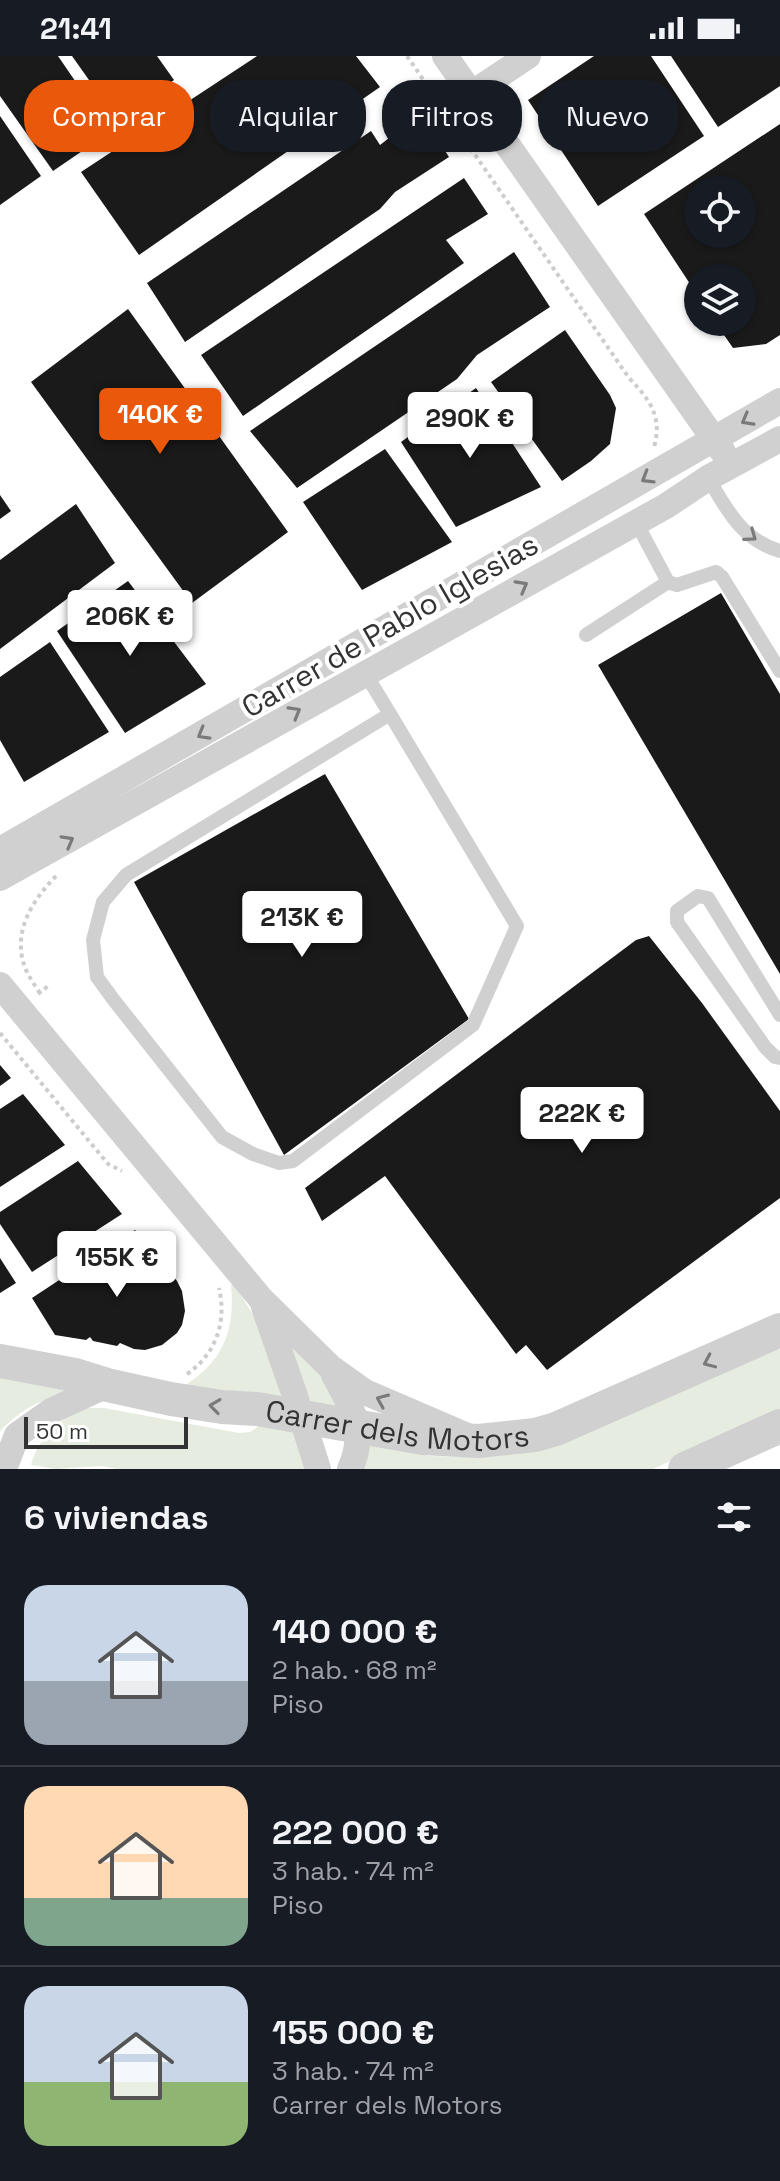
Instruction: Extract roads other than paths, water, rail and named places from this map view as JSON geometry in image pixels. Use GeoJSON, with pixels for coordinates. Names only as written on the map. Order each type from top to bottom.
{"type":"FeatureCollection","features":[{"type":"Feature","properties":{"kind":"street"},"geometry":{"type":"LineString","coordinates":[[445,56],[461,80]]}},
{"type":"Feature","properties":{"kind":"street"},"geometry":{"type":"LineString","coordinates":[[492,80],[528,56]]}},
{"type":"Feature","properties":{"kind":"street"},"geometry":{"type":"LineString","coordinates":[[512,152],[732,465]]}},
{"type":"Feature","properties":{"kind":"street","name":"Carrer de Pablo Iglesias"},"geometry":{"type":"LineString","coordinates":[[0,850],[780,401]]}},
{"type":"Feature","properties":{"kind":"street","name":"Carrer de Pablo Iglesias"},"geometry":{"type":"LineString","coordinates":[[0,878],[666,506],[708,478],[780,439]]}},
{"type":"Feature","properties":{"kind":"street"},"geometry":{"type":"LineString","coordinates":[[0,985],[261,1299],[330,1367],[365,1392],[479,1441]]}},
{"type":"Feature","properties":{"kind":"street"},"geometry":{"type":"LineString","coordinates":[[261,1299],[318,1469]]}},
{"type":"Feature","properties":{"kind":"street","name":"Carrer dels Motors"},"geometry":{"type":"LineString","coordinates":[[0,1361],[210,1405],[257,1409],[423,1438],[479,1441],[535,1435],[556,1429],[780,1330]]}},
{"type":"Feature","properties":{"kind":"street"},"geometry":{"type":"LineString","coordinates":[[330,1367],[358,1426],[358,1445],[350,1469]]}},
{"type":"Feature","properties":{"kind":"street"},"geometry":{"type":"LineString","coordinates":[[4,1469],[17,1435],[51,1411],[107,1385]]}},
{"type":"Feature","properties":{"kind":"street"},"geometry":{"type":"LineString","coordinates":[[685,1469],[780,1426]]}},
{"type":"Feature","properties":{"kind":"lane"},"geometry":{"type":"LineString","coordinates":[[708,478],[737,526],[767,547],[780,551]]}},
{"type":"Feature","properties":{"kind":"lane"},"geometry":{"type":"LineString","coordinates":[[636,522],[668,582],[677,585],[716,572],[722,577],[780,671]]}},
{"type":"Feature","properties":{"kind":"lane"},"geometry":{"type":"LineString","coordinates":[[586,635],[668,582]]}},
{"type":"Feature","properties":{"kind":"lane"},"geometry":{"type":"LineString","coordinates":[[365,673],[390,714],[517,926],[473,1025],[293,1161],[279,1163],[253,1154],[222,1137],[97,977],[93,940],[103,902],[126,875],[390,714]]}},
{"type":"Feature","properties":{"kind":"lane"},"geometry":{"type":"LineString","coordinates":[[780,1015],[708,898],[698,896],[677,911],[677,922],[765,1047],[780,1058]]}}]}
